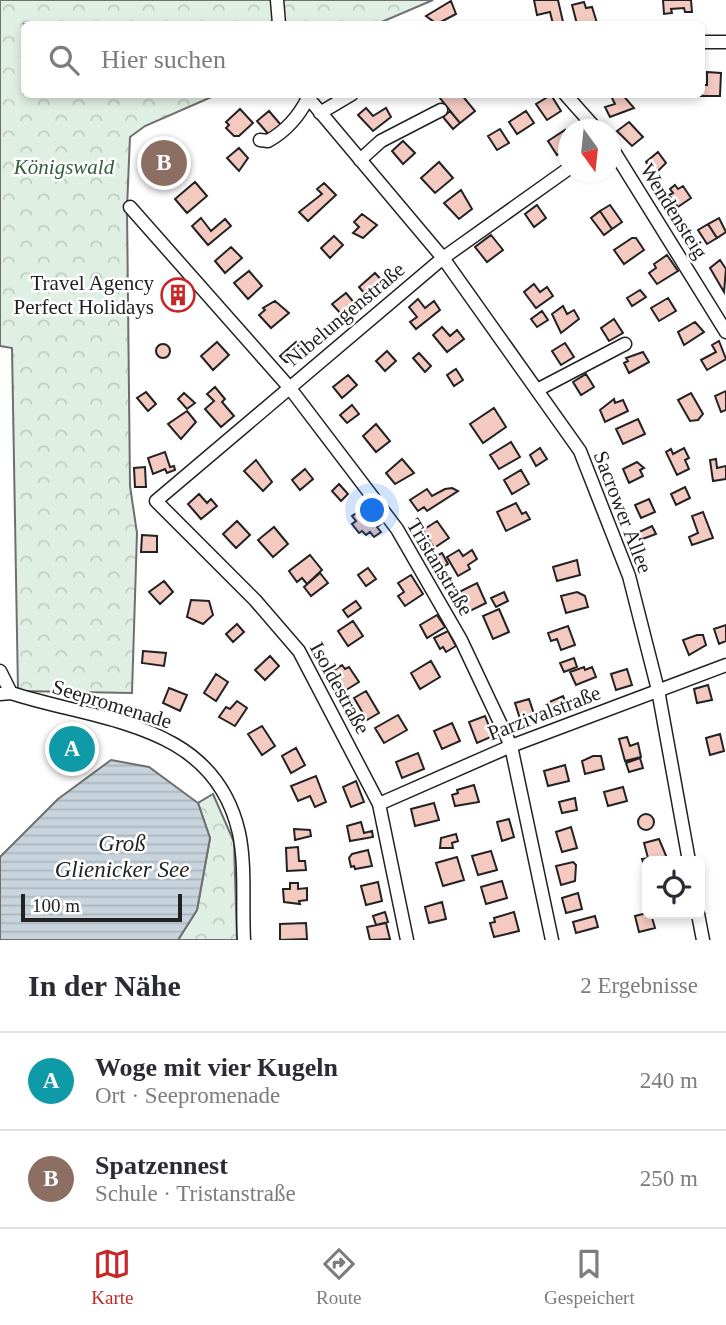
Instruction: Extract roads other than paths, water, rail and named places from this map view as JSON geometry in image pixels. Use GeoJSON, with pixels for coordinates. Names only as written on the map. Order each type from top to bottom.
{"type":"FeatureCollection","features":[{"type":"Feature","properties":{"kind":"street"},"geometry":{"type":"LineString","coordinates":[[277,0],[279,21]]}},
{"type":"Feature","properties":{"kind":"street"},"geometry":{"type":"LineString","coordinates":[[705,42],[726,42]]}},
{"type":"Feature","properties":{"kind":"street"},"geometry":{"type":"LineString","coordinates":[[260,140],[268,141],[289,125],[299,115],[306,98]]}},
{"type":"Feature","properties":{"kind":"street","name":"Sacrower Allee"},"geometry":{"type":"LineString","coordinates":[[309,98],[443,258],[580,451],[629,576],[658,690],[688,856]]}},
{"type":"Feature","properties":{"kind":"street"},"geometry":{"type":"LineString","coordinates":[[320,113],[345,98]]}},
{"type":"Feature","properties":{"kind":"street"},"geometry":{"type":"LineString","coordinates":[[569,98],[587,119]]}},
{"type":"Feature","properties":{"kind":"street"},"geometry":{"type":"LineString","coordinates":[[360,160],[381,141],[441,110]]}},
{"type":"Feature","properties":{"kind":"street","name":"Wendensteig"},"geometry":{"type":"LineString","coordinates":[[621,161],[726,332]]}},
{"type":"Feature","properties":{"kind":"street","name":"Nibelungenstraße"},"geometry":{"type":"LineString","coordinates":[[156,501],[443,258],[558,177]]}},
{"type":"Feature","properties":{"kind":"street","name":"Tristanstraße"},"geometry":{"type":"LineString","coordinates":[[130,208],[289,387],[397,530],[461,640],[511,746],[552,940]]}},
{"type":"Feature","properties":{"kind":"street"},"geometry":{"type":"LineString","coordinates":[[537,390],[625,345]]}},
{"type":"Feature","properties":{"kind":"street","name":"Isoldestraße"},"geometry":{"type":"LineString","coordinates":[[156,501],[255,600],[299,651],[379,804],[407,940]]}},
{"type":"Feature","properties":{"kind":"street","name":"Parzivalstraße"},"geometry":{"type":"LineString","coordinates":[[379,804],[511,746],[726,665]]}},
{"type":"Feature","properties":{"kind":"street","name":"Seepromenade"},"geometry":{"type":"LineString","coordinates":[[0,671],[6,693],[150,733],[190,752],[213,773],[229,802],[240,835],[244,940]]}},
{"type":"Feature","properties":{"kind":"street"},"geometry":{"type":"LineString","coordinates":[[699,919],[703,940]]}},
{"type":"Feature","properties":{"kind":"water","name":"Groß Glienicker See"},"geometry":{"type":"Polygon","coordinates":[[[111,760],[149,767],[198,803],[210,838],[197,910],[178,940],[0,940],[0,857],[58,799],[111,760]]]}},
{"type":"Feature","properties":{"kind":"place","name":"Spatzennest"},"geometry":{"type":"Point","coordinates":[164,163]}},
{"type":"Feature","properties":{"kind":"place","name":"Travel Agency Perfect Holidays"},"geometry":{"type":"Point","coordinates":[178,295]}},
{"type":"Feature","properties":{"kind":"place","name":"Woge mit vier Kugeln"},"geometry":{"type":"Point","coordinates":[72,749]}},
{"type":"Feature","properties":{"kind":"park label","name":"Königswald"},"geometry":{"type":"Point","coordinates":[64,167]}}]}
